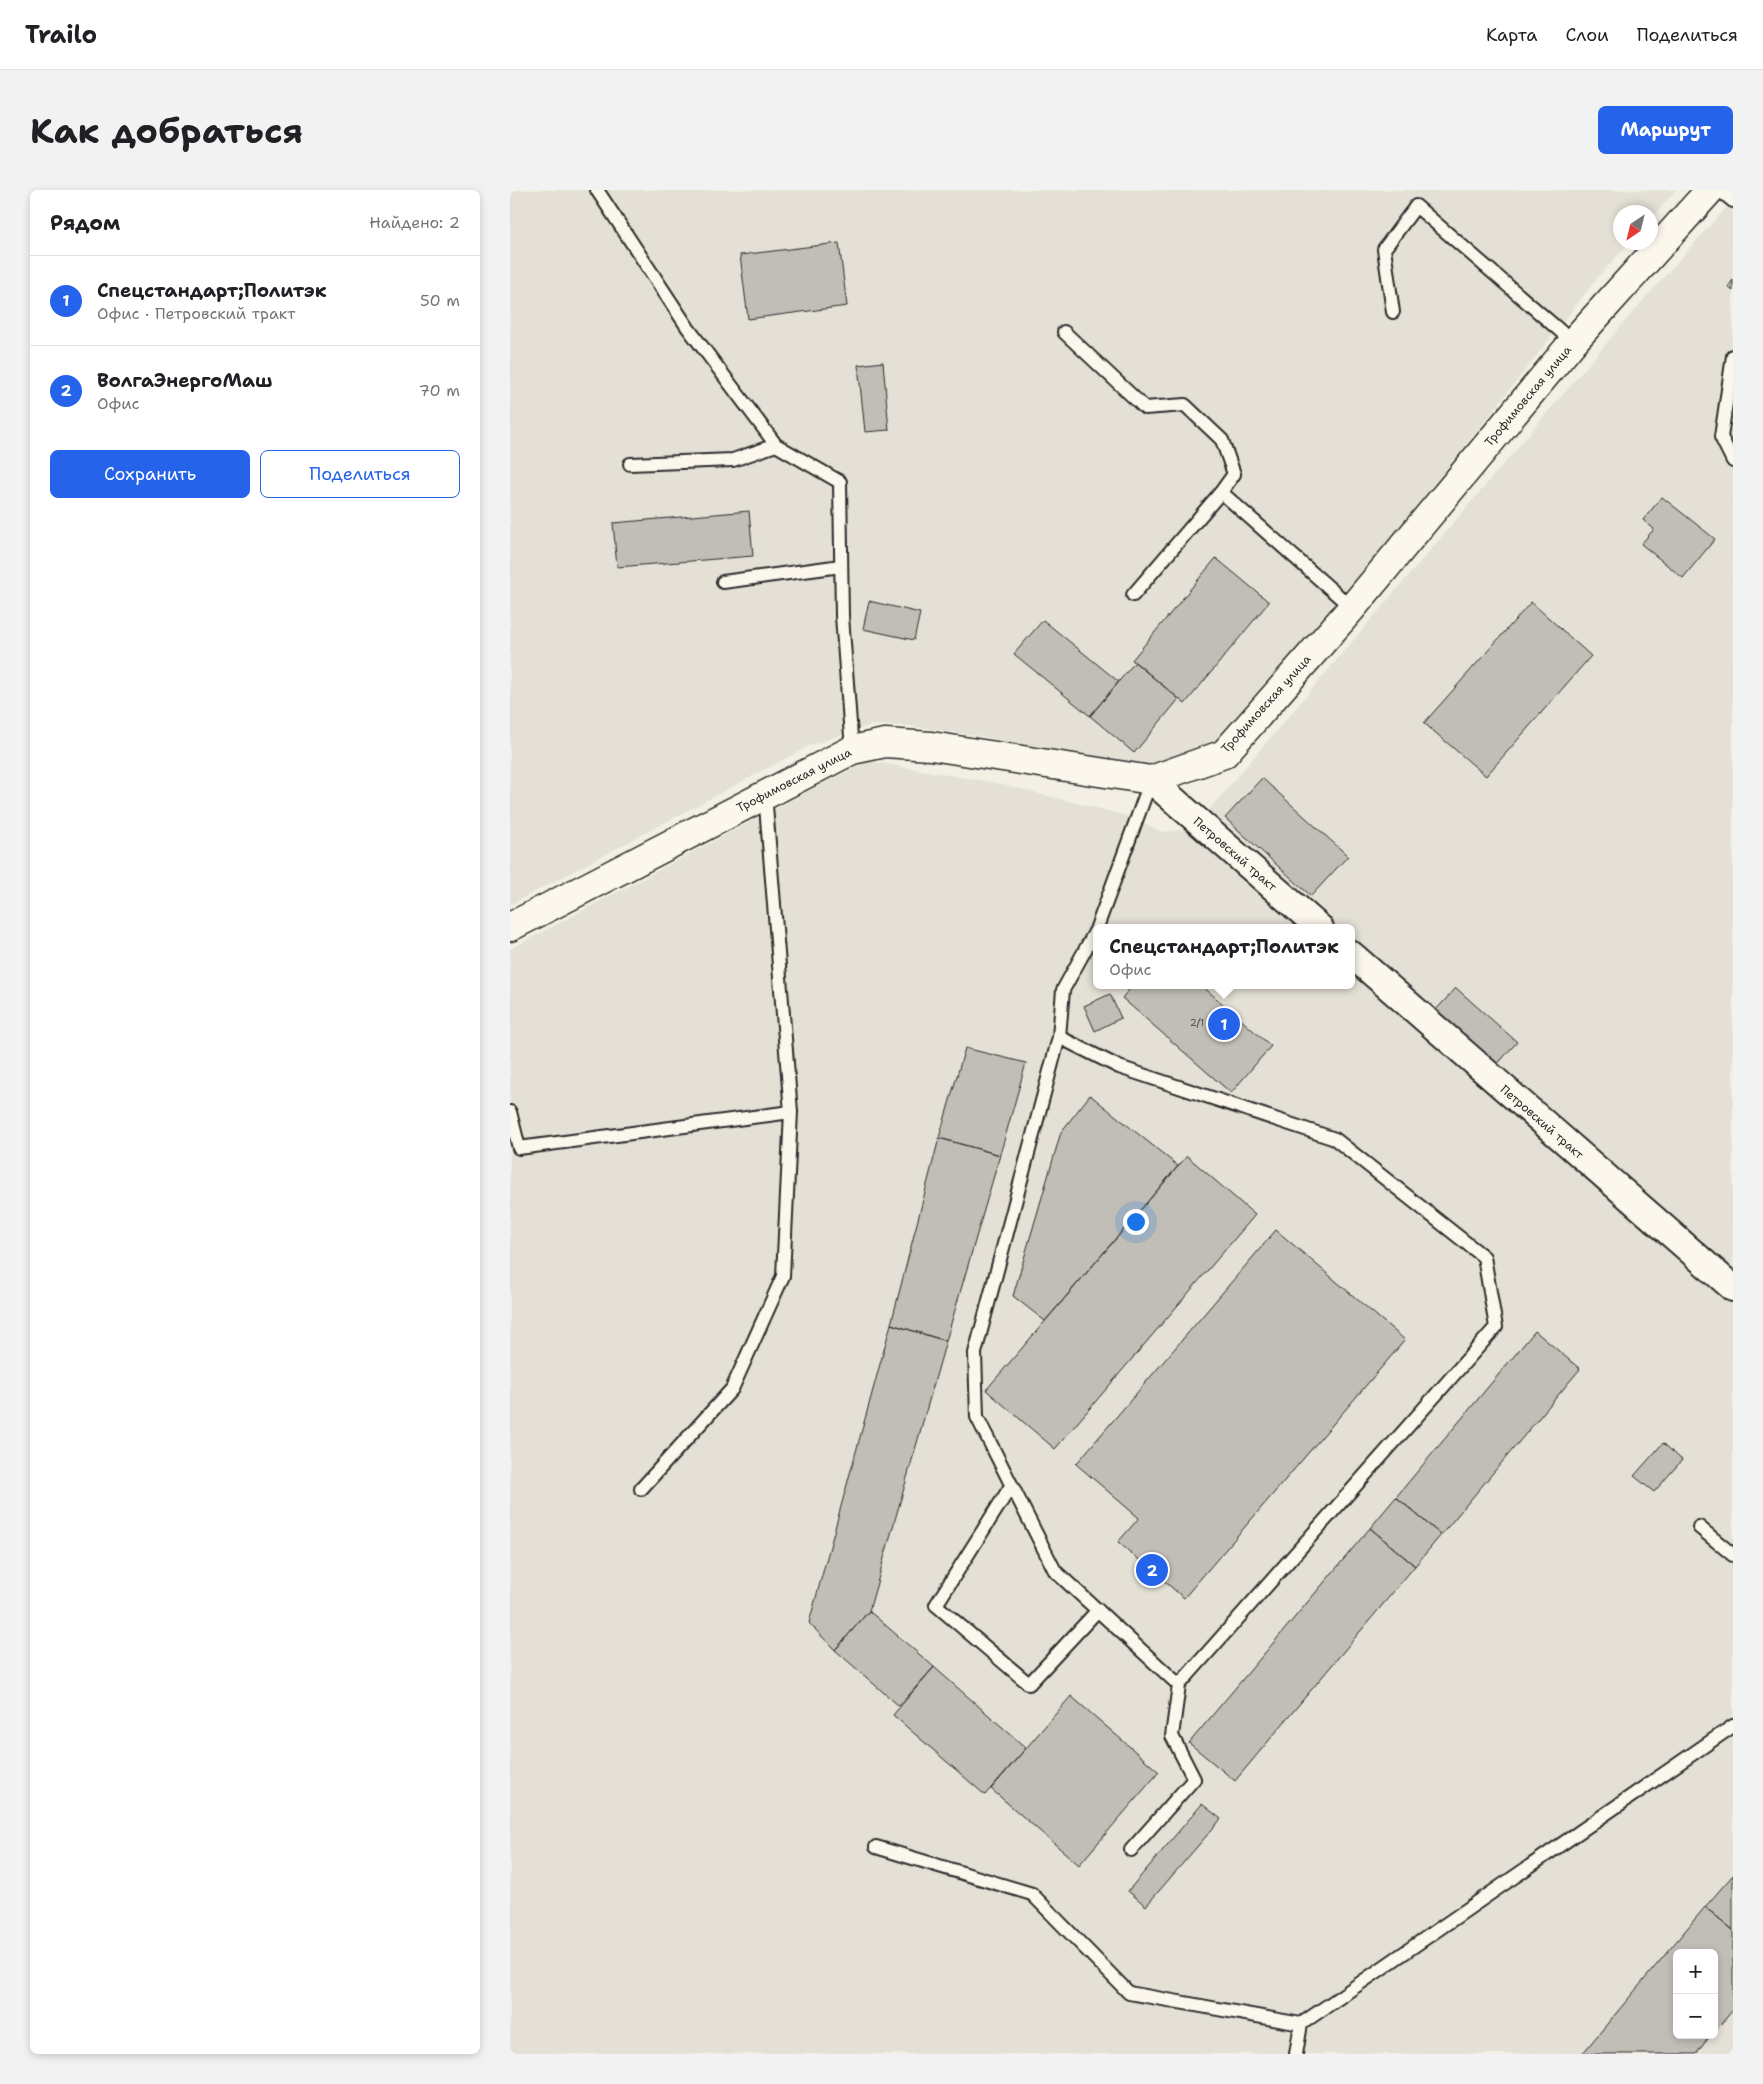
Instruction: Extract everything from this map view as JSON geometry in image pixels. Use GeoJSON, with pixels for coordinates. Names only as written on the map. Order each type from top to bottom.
{"type":"FeatureCollection","features":[{"type":"Feature","properties":{"kind":"street","name":"Трофимовская улица"},"geometry":{"type":"LineString","coordinates":[[510,927],[852,750],[885,743],[931,746],[1151,780],[1224,754],[1352,608],[1573,342],[1710,190]]}},
{"type":"Feature","properties":{"kind":"street","name":"Петровский тракт"},"geometry":{"type":"LineString","coordinates":[[1151,780],[1315,924]]}},
{"type":"Feature","properties":{"kind":"street","name":"Петровский тракт"},"geometry":{"type":"LineString","coordinates":[[1355,958],[1733,1288]]}},
{"type":"Feature","properties":{"kind":"lane"},"geometry":{"type":"LineString","coordinates":[[597,190],[688,328],[776,445],[840,482],[842,616],[852,750]]}},
{"type":"Feature","properties":{"kind":"lane"},"geometry":{"type":"LineString","coordinates":[[1720,190],[1733,201]]}},
{"type":"Feature","properties":{"kind":"lane"},"geometry":{"type":"LineString","coordinates":[[1393,312],[1384,249],[1416,206],[1573,342]]}},
{"type":"Feature","properties":{"kind":"lane"},"geometry":{"type":"LineString","coordinates":[[1064,332],[1145,408],[1185,405],[1222,440],[1234,474],[1134,595]]}},
{"type":"Feature","properties":{"kind":"lane"},"geometry":{"type":"LineString","coordinates":[[1733,356],[1721,437],[1733,461]]}},
{"type":"Feature","properties":{"kind":"lane"},"geometry":{"type":"LineString","coordinates":[[630,464],[733,460],[776,445]]}},
{"type":"Feature","properties":{"kind":"lane"},"geometry":{"type":"LineString","coordinates":[[1221,492],[1352,608]]}},
{"type":"Feature","properties":{"kind":"lane"},"geometry":{"type":"LineString","coordinates":[[722,582],[841,566]]}},
{"type":"Feature","properties":{"kind":"lane"},"geometry":{"type":"LineString","coordinates":[[1098,924],[1151,780]]}},
{"type":"Feature","properties":{"kind":"lane"},"geometry":{"type":"LineString","coordinates":[[642,1489],[732,1389],[783,1276],[790,1112],[765,794]]}},
{"type":"Feature","properties":{"kind":"lane"},"geometry":{"type":"LineString","coordinates":[[1093,935],[1063,990],[1059,1037],[974,1353],[976,1417],[1055,1572],[1179,1685]]}},
{"type":"Feature","properties":{"kind":"lane"},"geometry":{"type":"LineString","coordinates":[[1059,1037],[1119,1067],[1334,1139],[1484,1258],[1496,1327],[1179,1685],[1172,1736],[1194,1779],[1131,1850]]}},
{"type":"Feature","properties":{"kind":"lane"},"geometry":{"type":"LineString","coordinates":[[510,1112],[519,1148],[790,1112]]}},
{"type":"Feature","properties":{"kind":"lane"},"geometry":{"type":"LineString","coordinates":[[1011,1486],[936,1605],[1029,1684],[1098,1610]]}},
{"type":"Feature","properties":{"kind":"lane"},"geometry":{"type":"LineString","coordinates":[[1699,1527],[1733,1555]]}},
{"type":"Feature","properties":{"kind":"lane"},"geometry":{"type":"LineString","coordinates":[[876,1847],[1032,1894],[1129,1992],[1301,2024],[1733,1726]]}},
{"type":"Feature","properties":{"kind":"lane"},"geometry":{"type":"LineString","coordinates":[[1296,2054],[1301,2024]]}},
{"type":"Feature","properties":{"kind":"shaded area"},"geometry":{"type":"Polygon","coordinates":[[[510,190],[1676,190],[1658,211],[1658,205],[1613,205],[1613,250],[1623,250],[1599,276],[1224,754],[1151,780],[985,737],[911,726],[871,725],[811,745],[510,905],[510,190]]]}},
{"type":"Feature","properties":{"kind":"shaded area"},"geometry":{"type":"Polygon","coordinates":[[[1733,200],[1733,2054],[510,2054],[510,949],[812,789],[869,761],[996,783],[1132,817],[1162,832],[1195,828],[1639,305],[1733,200]]]}},
{"type":"Feature","properties":{"kind":"building"},"geometry":{"type":"Polygon","coordinates":[[[839,243],[847,306],[748,319],[740,255],[839,243]]]}},
{"type":"Feature","properties":{"kind":"building"},"geometry":{"type":"Polygon","coordinates":[[[1733,280],[1733,291],[1728,287],[1733,280]]]}},
{"type":"Feature","properties":{"kind":"building"},"geometry":{"type":"Polygon","coordinates":[[[883,362],[889,430],[865,432],[858,365],[883,362]]]}},
{"type":"Feature","properties":{"kind":"building"},"geometry":{"type":"Polygon","coordinates":[[[1662,497],[1715,539],[1683,578],[1641,544],[1654,529],[1643,520],[1662,497]]]}},
{"type":"Feature","properties":{"kind":"building"},"geometry":{"type":"Polygon","coordinates":[[[749,511],[753,556],[617,567],[613,523],[749,511]]]}},
{"type":"Feature","properties":{"kind":"building"},"geometry":{"type":"Polygon","coordinates":[[[1216,558],[1269,602],[1185,704],[1132,660],[1216,558]]]}},
{"type":"Feature","properties":{"kind":"building"},"geometry":{"type":"Polygon","coordinates":[[[869,601],[920,613],[914,640],[863,629],[869,601]]]}},
{"type":"Feature","properties":{"kind":"building"},"geometry":{"type":"Polygon","coordinates":[[[1531,602],[1591,656],[1486,776],[1424,723],[1531,602]]]}},
{"type":"Feature","properties":{"kind":"building"},"geometry":{"type":"Polygon","coordinates":[[[1043,620],[1119,682],[1090,716],[1014,654],[1043,620]]]}},
{"type":"Feature","properties":{"kind":"building"},"geometry":{"type":"Polygon","coordinates":[[[1135,662],[1179,699],[1134,753],[1090,716],[1135,662]]]}},
{"type":"Feature","properties":{"kind":"building"},"geometry":{"type":"Polygon","coordinates":[[[1262,778],[1348,856],[1311,896],[1225,818],[1262,778]]]}},
{"type":"Feature","properties":{"kind":"building"},"geometry":{"type":"Polygon","coordinates":[[[1456,988],[1517,1042],[1495,1067],[1433,1013],[1456,988]]]}},
{"type":"Feature","properties":{"kind":"building"},"geometry":{"type":"Polygon","coordinates":[[[1130,989],[1206,989],[1271,1046],[1231,1093],[1122,998],[1130,989]]]}},
{"type":"Feature","properties":{"kind":"building"},"geometry":{"type":"Polygon","coordinates":[[[1110,994],[1121,1018],[1095,1031],[1084,1006],[1110,994]]]}},
{"type":"Feature","properties":{"kind":"building"},"geometry":{"type":"Polygon","coordinates":[[[965,1048],[1026,1063],[1000,1155],[939,1138],[965,1048]]]}},
{"type":"Feature","properties":{"kind":"building"},"geometry":{"type":"Polygon","coordinates":[[[1090,1095],[1178,1166],[1045,1321],[1013,1296],[1061,1132],[1090,1095]]]}},
{"type":"Feature","properties":{"kind":"building"},"geometry":{"type":"Polygon","coordinates":[[[939,1138],[1000,1155],[946,1341],[891,1324],[939,1138]]]}},
{"type":"Feature","properties":{"kind":"building"},"geometry":{"type":"Polygon","coordinates":[[[1187,1156],[1255,1215],[1055,1449],[986,1390],[1187,1156]]]}},
{"type":"Feature","properties":{"kind":"building"},"geometry":{"type":"Polygon","coordinates":[[[1276,1230],[1405,1340],[1184,1598],[1118,1542],[1139,1518],[1076,1464],[1276,1230]]]}},
{"type":"Feature","properties":{"kind":"building"},"geometry":{"type":"Polygon","coordinates":[[[891,1324],[946,1341],[869,1611],[835,1650],[809,1623],[891,1324]]]}},
{"type":"Feature","properties":{"kind":"building"},"geometry":{"type":"Polygon","coordinates":[[[1535,1331],[1580,1369],[1441,1535],[1396,1497],[1535,1331]]]}},
{"type":"Feature","properties":{"kind":"building"},"geometry":{"type":"Polygon","coordinates":[[[1663,1443],[1682,1460],[1654,1492],[1634,1476],[1663,1443]]]}},
{"type":"Feature","properties":{"kind":"building"},"geometry":{"type":"Polygon","coordinates":[[[1396,1497],[1441,1535],[1415,1566],[1370,1528],[1396,1497]]]}},
{"type":"Feature","properties":{"kind":"building"},"geometry":{"type":"Polygon","coordinates":[[[1370,1528],[1415,1566],[1235,1781],[1189,1743],[1370,1528]]]}},
{"type":"Feature","properties":{"kind":"building"},"geometry":{"type":"Polygon","coordinates":[[[869,1611],[934,1667],[899,1706],[835,1650],[869,1611]]]}},
{"type":"Feature","properties":{"kind":"building"},"geometry":{"type":"Polygon","coordinates":[[[934,1667],[1026,1748],[985,1795],[893,1715],[934,1667]]]}},
{"type":"Feature","properties":{"kind":"building"},"geometry":{"type":"Polygon","coordinates":[[[1071,1696],[1159,1772],[1079,1865],[991,1789],[1071,1696]]]}},
{"type":"Feature","properties":{"kind":"building"},"geometry":{"type":"Polygon","coordinates":[[[1202,1804],[1221,1819],[1146,1906],[1128,1891],[1202,1804]]]}},
{"type":"Feature","properties":{"kind":"building"},"geometry":{"type":"Polygon","coordinates":[[[1733,1875],[1733,1930],[1705,1907],[1733,1875]]]}},
{"type":"Feature","properties":{"kind":"building"},"geometry":{"type":"Polygon","coordinates":[[[1705,1907],[1733,1930],[1733,2010],[1718,2027],[1718,1949],[1673,1949],[1673,2039],[1708,2039],[1696,2054],[1582,2054],[1705,1907]]]}},
{"type":"Feature","properties":{"kind":"place","name":"Спецстандарт;Политэк"},"geometry":{"type":"Point","coordinates":[1224,1024]}},
{"type":"Feature","properties":{"kind":"place","name":"ВолгаЭнергоМаш"},"geometry":{"type":"Point","coordinates":[1152,1570]}}]}
